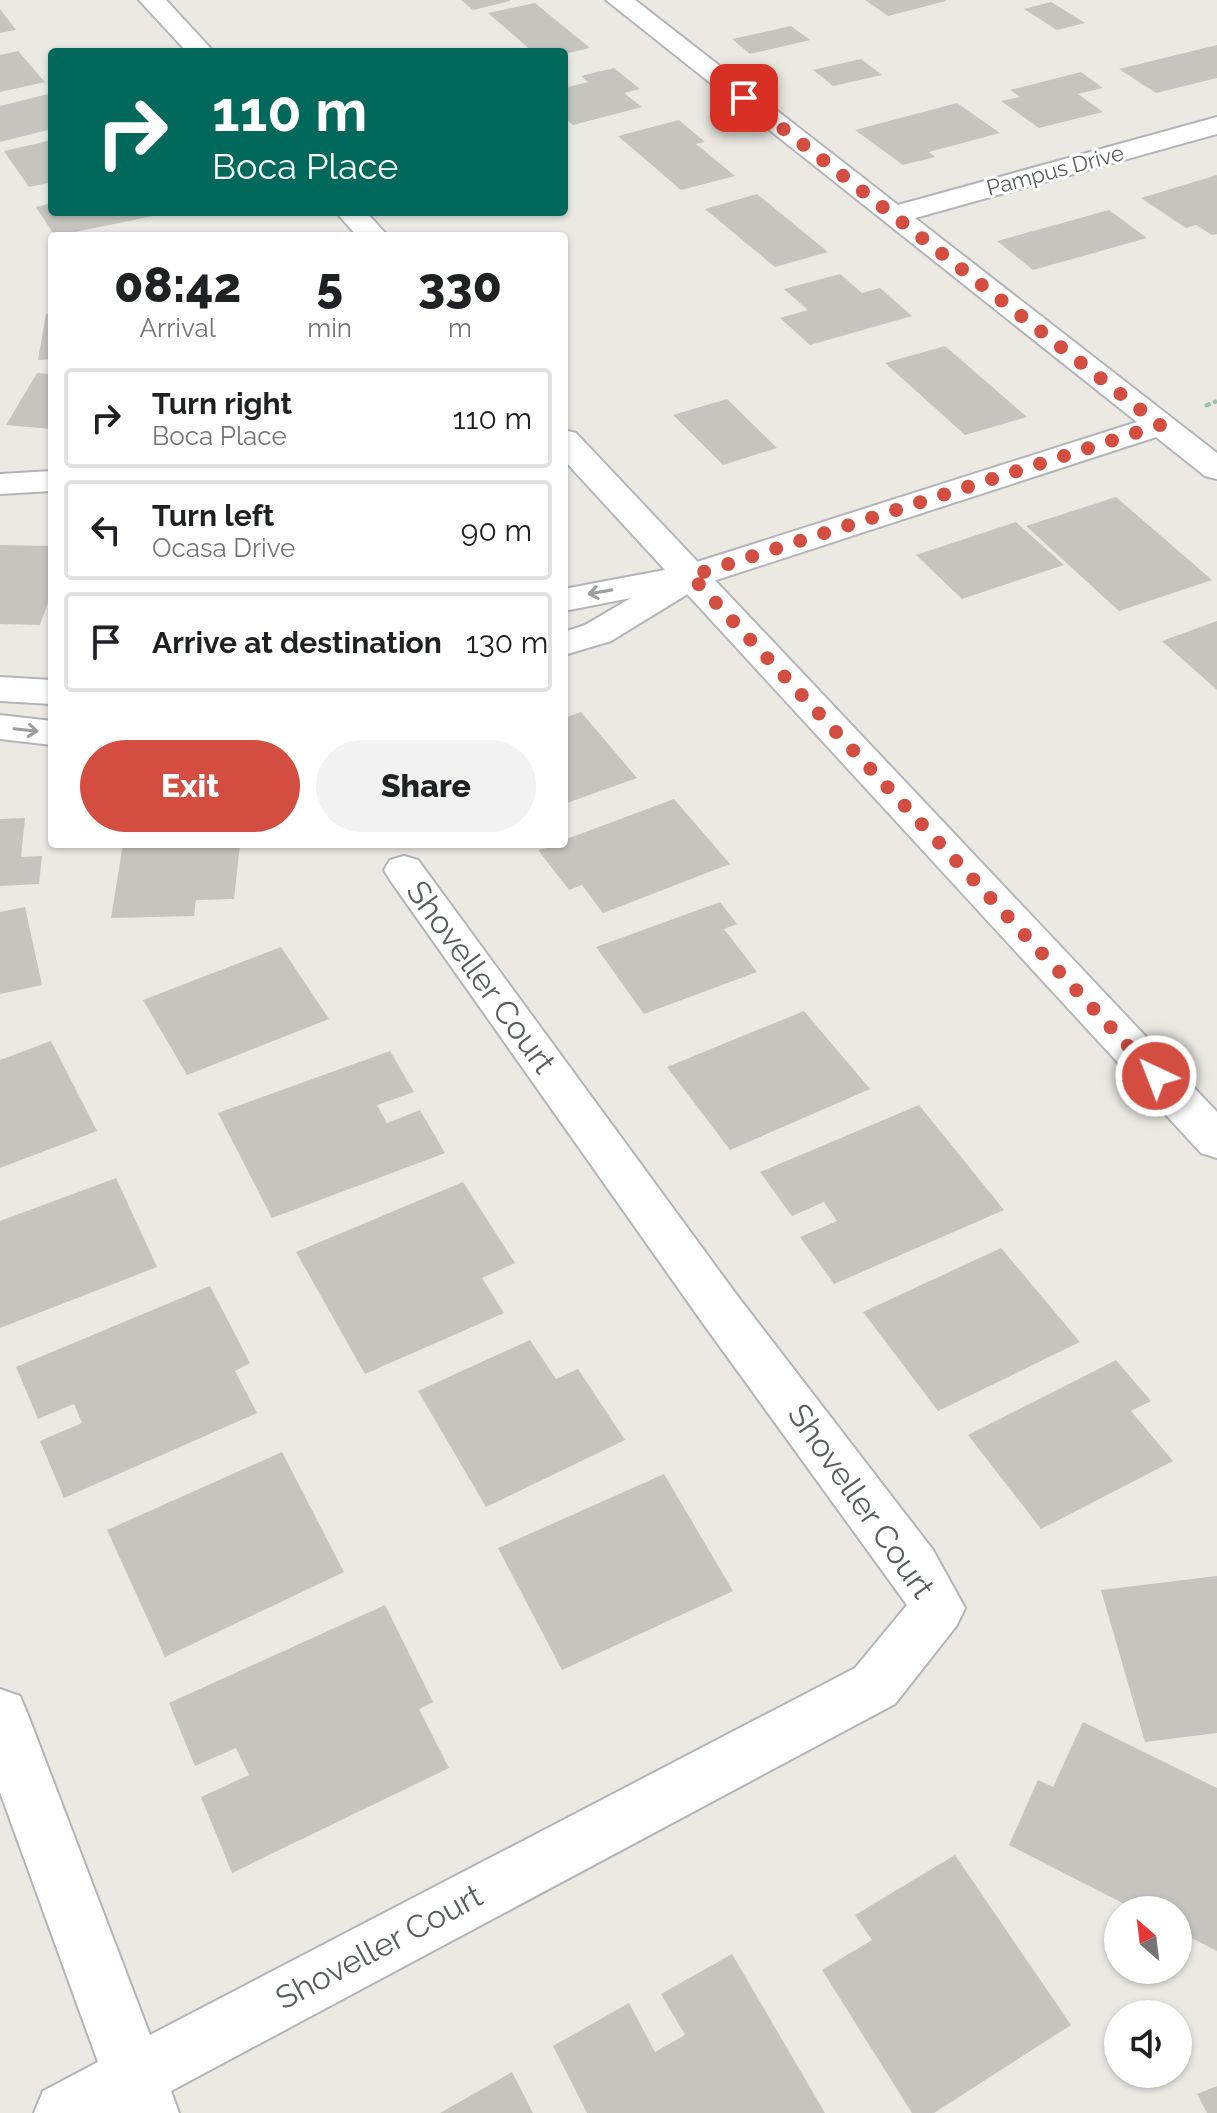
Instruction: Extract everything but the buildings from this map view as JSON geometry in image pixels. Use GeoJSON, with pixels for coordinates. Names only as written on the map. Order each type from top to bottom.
{"type":"FeatureCollection","features":[{"type":"Feature","properties":{"kind":"street"},"geometry":{"type":"LineString","coordinates":[[152,0],[197,48]]}},
{"type":"Feature","properties":{"kind":"street"},"geometry":{"type":"LineString","coordinates":[[619,0],[1217,469]]}},
{"type":"Feature","properties":{"kind":"street","name":"Pampus Drive"},"geometry":{"type":"LineString","coordinates":[[893,215],[1217,125]]}},
{"type":"Feature","properties":{"kind":"street"},"geometry":{"type":"LineString","coordinates":[[354,216],[369,232]]}},
{"type":"Feature","properties":{"kind":"street"},"geometry":{"type":"LineString","coordinates":[[568,599],[691,576],[1160,425]]}},
{"type":"Feature","properties":{"kind":"street"},"geometry":{"type":"LineString","coordinates":[[568,444],[1217,1141]]}},
{"type":"Feature","properties":{"kind":"street"},"geometry":{"type":"LineString","coordinates":[[0,484],[48,481]]}},
{"type":"Feature","properties":{"kind":"street"},"geometry":{"type":"LineString","coordinates":[[568,643],[598,633],[691,576]]}},
{"type":"Feature","properties":{"kind":"street"},"geometry":{"type":"LineString","coordinates":[[0,689],[48,692]]}},
{"type":"Feature","properties":{"kind":"street"},"geometry":{"type":"LineString","coordinates":[[0,727],[48,733]]}},
{"type":"Feature","properties":{"kind":"street","name":"Shoveller Court"},"geometry":{"type":"LineString","coordinates":[[142,2095],[875,1686],[938,1608],[914,1567],[709,1295],[404,870]]}},
{"type":"Feature","properties":{"kind":"street"},"geometry":{"type":"LineString","coordinates":[[0,1715],[142,2095],[65,2113]]}},
{"type":"Feature","properties":{"kind":"route"},"geometry":{"type":"LineString","coordinates":[[744,98],[1160,425],[691,576],[1156,1076]]}}]}
